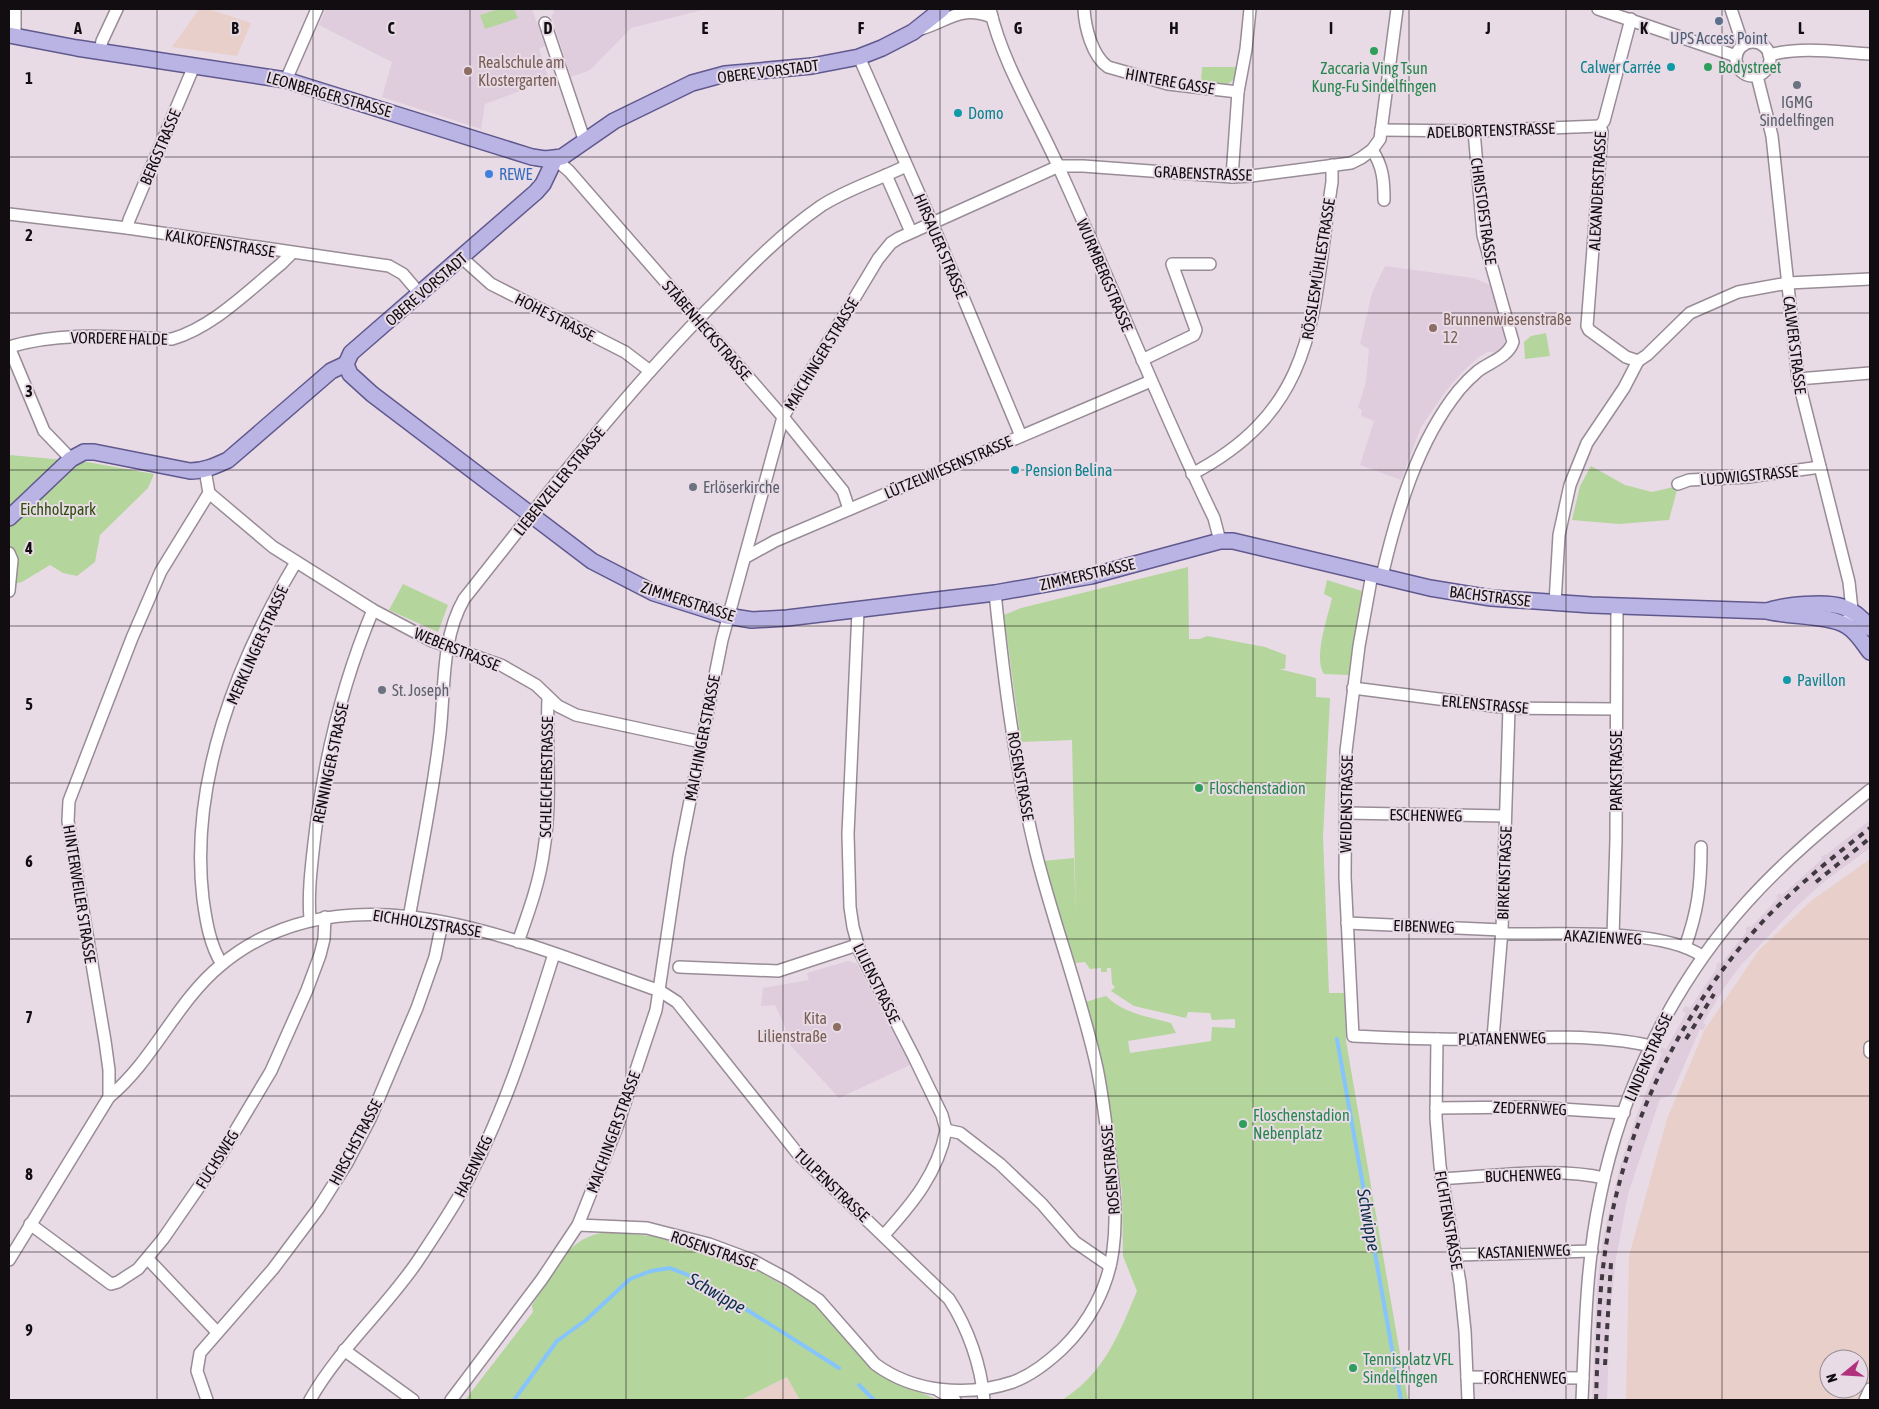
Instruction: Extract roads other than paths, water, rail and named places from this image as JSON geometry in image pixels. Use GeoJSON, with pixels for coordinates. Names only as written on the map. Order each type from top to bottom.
{"type":"FeatureCollection","features":[{"type":"Feature","properties":{"kind":"main road","name":"OBERE VORSTADT"},"geometry":{"type":"LineString","coordinates":[[9,518],[71,459],[84,452],[94,452],[182,470],[205,470],[228,460],[331,371],[346,364],[351,353],[536,192],[543,184],[555,159],[562,157],[619,118],[692,84],[725,74],[812,66],[859,56],[913,32],[942,9]]}},
{"type":"Feature","properties":{"kind":"main road","name":"LEONBERGER STRASSE"},"geometry":{"type":"LineString","coordinates":[[12,36],[100,52],[286,80],[532,157],[555,159]]}},
{"type":"Feature","properties":{"kind":"main road","name":"ZIMMERSTRASSE"},"geometry":{"type":"LineString","coordinates":[[346,364],[350,374],[372,394],[592,561],[616,576],[654,593],[728,616],[752,620],[858,611],[995,594],[1091,576],[1220,542]]}},
{"type":"Feature","properties":{"kind":"main road","name":"BACHSTRASSE"},"geometry":{"type":"LineString","coordinates":[[1220,542],[1246,542],[1377,575],[1491,598],[1617,606],[1767,610],[1785,616],[1829,620],[1846,625]]}},
{"type":"Feature","properties":{"kind":"main road","name":"BACHSTRASSE"},"geometry":{"type":"LineString","coordinates":[[1767,610],[1785,605],[1841,606],[1852,610]]}},
{"type":"Feature","properties":{"kind":"main road"},"geometry":{"type":"LineString","coordinates":[[1852,610],[1870,628]]}},
{"type":"Feature","properties":{"kind":"main road"},"geometry":{"type":"LineString","coordinates":[[1846,625],[1855,632],[1870,652]]}},
{"type":"Feature","properties":{"kind":"street"},"geometry":{"type":"LineString","coordinates":[[12,36],[15,9]]}},
{"type":"Feature","properties":{"kind":"street"},"geometry":{"type":"LineString","coordinates":[[100,52],[102,41],[117,9]]}},
{"type":"Feature","properties":{"kind":"street"},"geometry":{"type":"LineString","coordinates":[[286,80],[316,9]]}},
{"type":"Feature","properties":{"kind":"street","name":"HINTERE GASSE"},"geometry":{"type":"LineString","coordinates":[[1084,9],[1085,21],[1094,48],[1108,68],[1168,84],[1238,92]]}},
{"type":"Feature","properties":{"kind":"street","name":"HINTERE GASSE"},"geometry":{"type":"LineString","coordinates":[[1232,177],[1238,92],[1244,65],[1250,9]]}},
{"type":"Feature","properties":{"kind":"street"},"geometry":{"type":"LineString","coordinates":[[1384,200],[1384,178],[1379,160],[1372,150],[1380,139],[1397,9]]}},
{"type":"Feature","properties":{"kind":"street"},"geometry":{"type":"LineString","coordinates":[[1598,9],[1736,56]]}},
{"type":"Feature","properties":{"kind":"street"},"geometry":{"type":"LineString","coordinates":[[1731,9],[1744,45]]}},
{"type":"Feature","properties":{"kind":"street"},"geometry":{"type":"LineString","coordinates":[[913,32],[936,24],[960,12],[991,13]]}},
{"type":"Feature","properties":{"kind":"street","name":"WURMBERGSTRASSE"},"geometry":{"type":"LineString","coordinates":[[991,13],[999,40],[1058,166],[1192,474],[1214,518],[1220,542]]}},
{"type":"Feature","properties":{"kind":"street","name":"ALEXANDERSTRASSE"},"geometry":{"type":"LineString","coordinates":[[1631,19],[1604,122],[1600,126],[1602,132],[1587,326],[1626,357],[1638,361]]}},
{"type":"Feature","properties":{"kind":"street"},"geometry":{"type":"LineString","coordinates":[[545,23],[584,142]]}},
{"type":"Feature","properties":{"kind":"street"},"geometry":{"type":"LineString","coordinates":[[1759,43],[1769,55],[1769,66],[1762,74],[1757,76],[1745,75],[1740,72],[1736,56],[1744,45],[1759,43]]}},
{"type":"Feature","properties":{"kind":"street"},"geometry":{"type":"LineString","coordinates":[[1769,55],[1788,50],[1870,54]]}},
{"type":"Feature","properties":{"kind":"street","name":"HIRSAUER STRASSE"},"geometry":{"type":"LineString","coordinates":[[859,56],[932,223],[1021,436]]}},
{"type":"Feature","properties":{"kind":"street","name":"BERGSTRASSE"},"geometry":{"type":"LineString","coordinates":[[127,228],[128,220],[194,66]]}},
{"type":"Feature","properties":{"kind":"street","name":"CALWER STRASSE"},"geometry":{"type":"LineString","coordinates":[[1757,76],[1772,136],[1798,379],[1848,575],[1852,610],[1846,625]]}},
{"type":"Feature","properties":{"kind":"street","name":"ADELBORTENSTRASSE"},"geometry":{"type":"LineString","coordinates":[[1381,130],[1474,131],[1600,126]]}},
{"type":"Feature","properties":{"kind":"street","name":"CHRISTOFSTRASSE"},"geometry":{"type":"LineString","coordinates":[[1474,131],[1483,235],[1513,338],[1512,347]]}},
{"type":"Feature","properties":{"kind":"street","name":"GRABENSTRASSE"},"geometry":{"type":"LineString","coordinates":[[1058,166],[1083,166],[1232,177],[1350,163],[1372,150]]}},
{"type":"Feature","properties":{"kind":"street","name":"STÄBENHECKSTRASSE"},"geometry":{"type":"LineString","coordinates":[[555,159],[569,172],[783,417],[843,491],[849,509]]}},
{"type":"Feature","properties":{"kind":"street","name":"LIEBENZELLER STRASSE"},"geometry":{"type":"LineString","coordinates":[[409,918],[440,733],[447,646],[455,615],[464,600],[650,371],[697,319],[766,251],[805,218],[829,201],[906,166]]}},
{"type":"Feature","properties":{"kind":"street","name":"MAICHINGER STRASSE"},"geometry":{"type":"LineString","coordinates":[[451,1400],[542,1279],[578,1224],[617,1127],[656,1010],[679,856],[701,742],[728,616],[746,557],[783,417],[878,259],[891,243],[911,232],[1058,166]]}},
{"type":"Feature","properties":{"kind":"street","name":"RÖSSLESMÜHLESTRASSE"},"geometry":{"type":"LineString","coordinates":[[1192,474],[1243,440],[1260,426],[1279,402],[1295,376],[1310,336],[1332,182],[1332,166]]}},
{"type":"Feature","properties":{"kind":"street","name":"HIRSAUER STRASSE"},"geometry":{"type":"LineString","coordinates":[[886,175],[911,232]]}},
{"type":"Feature","properties":{"kind":"street","name":"KALKOFENSTRASSE"},"geometry":{"type":"LineString","coordinates":[[9,214],[127,228],[291,254],[389,266],[403,274],[420,294]]}},
{"type":"Feature","properties":{"kind":"street","name":"VORDERE HALDE"},"geometry":{"type":"LineString","coordinates":[[71,459],[44,430],[9,347],[31,340],[78,336],[172,339],[207,322],[291,254]]}},
{"type":"Feature","properties":{"kind":"street","name":"HOHE STRASSE"},"geometry":{"type":"LineString","coordinates":[[462,258],[491,284],[625,352],[650,371]]}},
{"type":"Feature","properties":{"kind":"street"},"geometry":{"type":"LineString","coordinates":[[1142,360],[1194,335],[1196,330],[1172,264],[1210,264]]}},
{"type":"Feature","properties":{"kind":"street"},"geometry":{"type":"LineString","coordinates":[[1555,603],[1559,535],[1570,485],[1588,443],[1624,388],[1638,361],[1698,309],[1738,292],[1788,283],[1870,279]]}},
{"type":"Feature","properties":{"kind":"street","name":"WEIDENSTRASSE"},"geometry":{"type":"LineString","coordinates":[[1353,1036],[1347,923],[1346,751],[1354,688],[1377,575],[1416,465],[1434,430],[1465,383],[1478,371],[1512,347]]}},
{"type":"Feature","properties":{"kind":"street"},"geometry":{"type":"LineString","coordinates":[[1798,379],[1870,373]]}},
{"type":"Feature","properties":{"kind":"street","name":"LÜTZELWIESENSTRASSE"},"geometry":{"type":"LineString","coordinates":[[746,557],[774,541],[1151,381]]}},
{"type":"Feature","properties":{"kind":"street","name":"LUDWIGSTRASSE"},"geometry":{"type":"LineString","coordinates":[[1678,484],[1689,480],[1748,477],[1820,468]]}},
{"type":"Feature","properties":{"kind":"street"},"geometry":{"type":"LineString","coordinates":[[205,470],[209,493]]}},
{"type":"Feature","properties":{"kind":"street","name":"WEBERSTRASSE"},"geometry":{"type":"LineString","coordinates":[[209,493],[267,542],[373,610],[432,641],[501,665],[536,685],[548,698],[576,715],[701,742]]}},
{"type":"Feature","properties":{"kind":"street","name":"HINTERWEILER STRASSE"},"geometry":{"type":"LineString","coordinates":[[109,1097],[109,1070],[105,1041],[69,829],[69,801],[106,700],[161,571],[209,493]]}},
{"type":"Feature","properties":{"kind":"street"},"geometry":{"type":"LineString","coordinates":[[9,553],[12,560],[9,591]]}},
{"type":"Feature","properties":{"kind":"street","name":"MERKLINGER STRASSE"},"geometry":{"type":"LineString","coordinates":[[222,964],[216,956],[210,934],[200,879],[199,846],[203,808],[217,747],[242,669],[271,604],[296,562]]}},
{"type":"Feature","properties":{"kind":"street","name":"ROSENSTRASSE"},"geometry":{"type":"LineString","coordinates":[[578,1224],[647,1228],[709,1244],[752,1260],[789,1280],[819,1300],[876,1364],[884,1370],[900,1379],[935,1389],[983,1394],[1015,1381],[1033,1372],[1069,1342],[1090,1316],[1099,1298],[1110,1266],[1114,1233],[1114,1187],[1100,1087],[1088,1033],[1034,845],[1016,756],[995,594]]}},
{"type":"Feature","properties":{"kind":"street","name":"PARKSTRASSE"},"geometry":{"type":"LineString","coordinates":[[1613,936],[1616,840],[1617,606]]}},
{"type":"Feature","properties":{"kind":"street","name":"RENNINGER STRASSE"},"geometry":{"type":"LineString","coordinates":[[310,919],[309,890],[317,812],[332,733],[362,636],[373,610]]}},
{"type":"Feature","properties":{"kind":"street","name":"LILIENSTRASSE"},"geometry":{"type":"LineString","coordinates":[[858,611],[848,834],[850,907],[857,945],[942,1115],[946,1130]]}},
{"type":"Feature","properties":{"kind":"street","name":"ERLENSTRASSE"},"geometry":{"type":"LineString","coordinates":[[1354,688],[1509,708],[1616,709]]}},
{"type":"Feature","properties":{"kind":"street","name":"SCHLEICHERSTRASSE"},"geometry":{"type":"LineString","coordinates":[[518,942],[533,898],[544,848],[549,784],[548,698]]}},
{"type":"Feature","properties":{"kind":"street","name":"BIRKENSTRASSE"},"geometry":{"type":"LineString","coordinates":[[1493,1038],[1502,932],[1509,708]]}},
{"type":"Feature","properties":{"kind":"street","name":"LINDENSTRASSE"},"geometry":{"type":"LineString","coordinates":[[1582,1400],[1592,1251],[1604,1178],[1624,1114],[1651,1046],[1671,1006],[1702,956],[1764,884],[1804,846],[1870,790]]}},
{"type":"Feature","properties":{"kind":"street","name":"ESCHENWEG"},"geometry":{"type":"LineString","coordinates":[[1346,813],[1506,816]]}},
{"type":"Feature","properties":{"kind":"street"},"geometry":{"type":"LineString","coordinates":[[1685,947],[1697,912],[1701,888],[1701,847]]}},
{"type":"Feature","properties":{"kind":"street","name":"EICHHOLZSTRASSE"},"geometry":{"type":"LineString","coordinates":[[109,1097],[127,1082],[194,993],[222,964],[261,937],[310,919],[366,914],[442,923],[485,932],[518,942],[660,991]]}},
{"type":"Feature","properties":{"kind":"street","name":"FUCHSWEG"},"geometry":{"type":"LineString","coordinates":[[30,1224],[111,1284],[125,1278],[148,1258],[219,1158],[270,1071],[314,973],[324,939],[325,917]]}},
{"type":"Feature","properties":{"kind":"street","name":"HIRSCHSTRASSE"},"geometry":{"type":"LineString","coordinates":[[207,1400],[198,1371],[198,1358],[205,1344],[278,1262],[318,1209],[355,1148],[370,1119],[417,1008],[434,957],[442,923]]}},
{"type":"Feature","properties":{"kind":"street","name":"EIBENWEG"},"geometry":{"type":"LineString","coordinates":[[1347,923],[1502,932]]}},
{"type":"Feature","properties":{"kind":"street","name":"AKAZIENWEG"},"geometry":{"type":"LineString","coordinates":[[1502,932],[1613,936],[1653,940],[1685,947],[1702,956]]}},
{"type":"Feature","properties":{"kind":"street"},"geometry":{"type":"LineString","coordinates":[[679,967],[778,971],[857,945]]}},
{"type":"Feature","properties":{"kind":"street","name":"HASENWEG"},"geometry":{"type":"LineString","coordinates":[[310,1400],[344,1350],[415,1264],[458,1198],[497,1115],[554,954]]}},
{"type":"Feature","properties":{"kind":"street","name":"TULPENSTRASSE"},"geometry":{"type":"LineString","coordinates":[[660,991],[685,1010],[798,1154],[949,1299],[971,1344],[983,1394]]}},
{"type":"Feature","properties":{"kind":"street","name":"PLATANENWEG"},"geometry":{"type":"LineString","coordinates":[[1353,1036],[1437,1039],[1560,1038],[1634,1042],[1651,1046]]}},
{"type":"Feature","properties":{"kind":"street","name":"FICHTENSTRASSE"},"geometry":{"type":"LineString","coordinates":[[1437,1039],[1436,1108],[1441,1179],[1456,1254],[1465,1331],[1468,1400]]}},
{"type":"Feature","properties":{"kind":"street"},"geometry":{"type":"LineString","coordinates":[[1870,1047],[1870,1052]]}},
{"type":"Feature","properties":{"kind":"street"},"geometry":{"type":"LineString","coordinates":[[9,1260],[109,1097]]}},
{"type":"Feature","properties":{"kind":"street","name":"ZEDERNWEG"},"geometry":{"type":"LineString","coordinates":[[1436,1108],[1530,1107],[1624,1114]]}},
{"type":"Feature","properties":{"kind":"street"},"geometry":{"type":"LineString","coordinates":[[884,1235],[908,1208],[930,1176],[946,1130],[960,1133],[994,1159],[1042,1204],[1075,1242],[1110,1266]]}},
{"type":"Feature","properties":{"kind":"street","name":"BUCHENWEG"},"geometry":{"type":"LineString","coordinates":[[1441,1179],[1523,1174],[1591,1175],[1604,1178]]}},
{"type":"Feature","properties":{"kind":"street","name":"KASTANIENWEG"},"geometry":{"type":"LineString","coordinates":[[1456,1254],[1592,1251]]}},
{"type":"Feature","properties":{"kind":"street"},"geometry":{"type":"LineString","coordinates":[[148,1258],[217,1332]]}},
{"type":"Feature","properties":{"kind":"street"},"geometry":{"type":"LineString","coordinates":[[344,1350],[413,1400]]}},
{"type":"Feature","properties":{"kind":"street","name":"FORCHENWEG"},"geometry":{"type":"LineString","coordinates":[[1467,1377],[1583,1378]]}},
{"type":"Feature","properties":{"kind":"street"},"geometry":{"type":"LineString","coordinates":[[935,1389],[955,1400]]}},
{"type":"Feature","properties":{"kind":"street"},"geometry":{"type":"LineString","coordinates":[[1865,1400],[1870,1389]]}},
{"type":"Feature","properties":{"kind":"waterway","name":"Schwippe"},"geometry":{"type":"LineString","coordinates":[[1337,1039],[1401,1400]]}},
{"type":"Feature","properties":{"kind":"waterway","name":"Schwippe"},"geometry":{"type":"LineString","coordinates":[[514,1400],[557,1341],[586,1320],[630,1279],[651,1271],[670,1268],[693,1277],[839,1368]]}},
{"type":"Feature","properties":{"kind":"waterway","name":"Schwippe"},"geometry":{"type":"LineString","coordinates":[[859,1385],[874,1400]]}},
{"type":"Feature","properties":{"kind":"railway"},"geometry":{"type":"LineString","coordinates":[[1596,1400],[1600,1296],[1608,1234],[1617,1190],[1630,1147],[1646,1105],[1665,1064],[1686,1024],[1737,951],[1767,917],[1792,893],[1870,828]]}},
{"type":"Feature","properties":{"kind":"railway"},"geometry":{"type":"LineString","coordinates":[[1816,882],[1870,838]]}},
{"type":"Feature","properties":{"kind":"railway"},"geometry":{"type":"LineString","coordinates":[[1686,1039],[1714,994]]}},
{"type":"Feature","properties":{"kind":"railway"},"geometry":{"type":"LineString","coordinates":[[1605,1365],[1611,1263]]}},
{"type":"Feature","properties":{"kind":"place","name":"UPS Access Point"},"geometry":{"type":"Point","coordinates":[1719,21]}},
{"type":"Feature","properties":{"kind":"place","name":"Zaccaria Ving Tsun Kung-Fu Sindelfingen"},"geometry":{"type":"Point","coordinates":[1374,51]}},
{"type":"Feature","properties":{"kind":"place","name":"Calwer Carrée"},"geometry":{"type":"Point","coordinates":[1671,67]}},
{"type":"Feature","properties":{"kind":"place","name":"Bodystreet"},"geometry":{"type":"Point","coordinates":[1708,67]}},
{"type":"Feature","properties":{"kind":"place","name":"Realschule am Klostergarten"},"geometry":{"type":"Point","coordinates":[468,71]}},
{"type":"Feature","properties":{"kind":"place","name":"IGMG Sindelfingen"},"geometry":{"type":"Point","coordinates":[1797,85]}},
{"type":"Feature","properties":{"kind":"place","name":"Domo"},"geometry":{"type":"Point","coordinates":[958,113]}},
{"type":"Feature","properties":{"kind":"place","name":"REWE"},"geometry":{"type":"Point","coordinates":[489,174]}},
{"type":"Feature","properties":{"kind":"place","name":"Brunnenwiesenstraße 12"},"geometry":{"type":"Point","coordinates":[1433,328]}},
{"type":"Feature","properties":{"kind":"place","name":"Pension Belina"},"geometry":{"type":"Point","coordinates":[1015,470]}},
{"type":"Feature","properties":{"kind":"place","name":"Erlöserkirche"},"geometry":{"type":"Point","coordinates":[693,487]}},
{"type":"Feature","properties":{"kind":"place","name":"Pavillon"},"geometry":{"type":"Point","coordinates":[1787,680]}},
{"type":"Feature","properties":{"kind":"place","name":"St. Joseph"},"geometry":{"type":"Point","coordinates":[382,690]}},
{"type":"Feature","properties":{"kind":"place","name":"Floschenstadion"},"geometry":{"type":"Point","coordinates":[1199,788]}},
{"type":"Feature","properties":{"kind":"place","name":"Kita Lilienstraße"},"geometry":{"type":"Point","coordinates":[837,1027]}},
{"type":"Feature","properties":{"kind":"place","name":"Floschenstadion Nebenplatz"},"geometry":{"type":"Point","coordinates":[1243,1124]}},
{"type":"Feature","properties":{"kind":"place","name":"Tennisplatz VFL Sindelfingen"},"geometry":{"type":"Point","coordinates":[1353,1368]}},
{"type":"Feature","properties":{"kind":"park label","name":"Eichholzpark"},"geometry":{"type":"Point","coordinates":[58,509]}}]}
